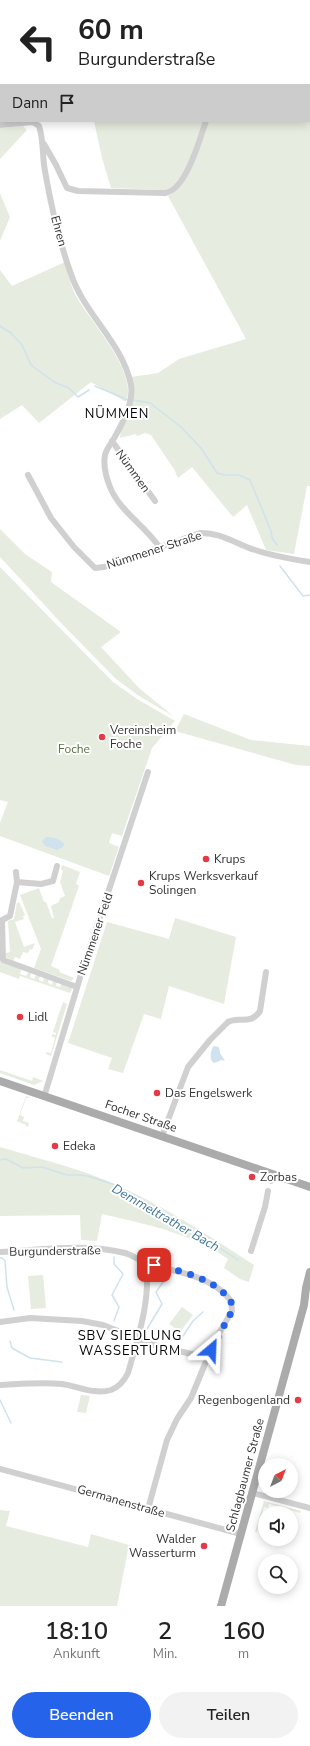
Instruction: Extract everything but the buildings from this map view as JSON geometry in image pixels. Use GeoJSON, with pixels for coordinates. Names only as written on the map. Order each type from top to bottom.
{"type":"FeatureCollection","features":[{"type":"Feature","properties":{"kind":"main road","name":"Focher Straße"},"geometry":{"type":"LineString","coordinates":[[0,1081],[162,1136],[272,1178],[310,1187]]}},
{"type":"Feature","properties":{"kind":"main road","name":"Schlagbaumer Straße"},"geometry":{"type":"LineString","coordinates":[[221,1606],[304,1305],[310,1272]]}},
{"type":"Feature","properties":{"kind":"main road","name":"Schlagbaumer Straße"},"geometry":{"type":"LineString","coordinates":[[304,1305],[310,1293]]}},
{"type":"Feature","properties":{"kind":"street"},"geometry":{"type":"LineString","coordinates":[[0,125],[33,122],[39,126],[43,142],[56,164],[67,188],[78,191],[165,193],[172,191],[188,168],[206,122]]}},
{"type":"Feature","properties":{"kind":"street","name":"Ehren"},"geometry":{"type":"LineString","coordinates":[[43,142],[44,170],[51,202],[71,274],[84,301],[121,359],[129,380],[131,399]]}},
{"type":"Feature","properties":{"kind":"street","name":"Nümmen"},"geometry":{"type":"LineString","coordinates":[[131,399],[112,441],[155,501]]}},
{"type":"Feature","properties":{"kind":"street"},"geometry":{"type":"LineString","coordinates":[[112,441],[105,452],[104,460],[106,477],[110,488],[121,505],[153,537],[160,548]]}},
{"type":"Feature","properties":{"kind":"street","name":"Nümmener Straße"},"geometry":{"type":"LineString","coordinates":[[28,476],[52,518],[94,568],[101,568],[200,533],[211,533],[253,550],[274,556],[310,562]]}},
{"type":"Feature","properties":{"kind":"street","name":"Nümmener Feld"},"geometry":{"type":"LineString","coordinates":[[44,1097],[77,987],[148,772]]}},
{"type":"Feature","properties":{"kind":"street"},"geometry":{"type":"LineString","coordinates":[[17,882],[41,884],[53,881],[57,866]]}},
{"type":"Feature","properties":{"kind":"street"},"geometry":{"type":"LineString","coordinates":[[16,872],[17,882],[10,916],[1,920],[4,960],[77,987]]}},
{"type":"Feature","properties":{"kind":"street"},"geometry":{"type":"LineString","coordinates":[[162,1136],[185,1073],[192,1062],[228,1022],[232,1020],[249,1020],[260,1011],[266,972]]}},
{"type":"Feature","properties":{"kind":"street"},"geometry":{"type":"LineString","coordinates":[[251,1251],[265,1207],[268,1190]]}},
{"type":"Feature","properties":{"kind":"street","name":"Burgunderstraße"},"geometry":{"type":"LineString","coordinates":[[0,1252],[62,1248],[99,1249],[128,1254],[146,1263],[182,1271],[201,1278],[222,1292],[231,1301],[232,1311],[214,1342],[191,1398],[177,1419],[167,1440],[148,1509]]}},
{"type":"Feature","properties":{"kind":"street"},"geometry":{"type":"LineString","coordinates":[[0,1385],[30,1383],[62,1384],[89,1390],[110,1390],[118,1387],[128,1373],[138,1339],[147,1298],[148,1277],[146,1263]]}},
{"type":"Feature","properties":{"kind":"street"},"geometry":{"type":"LineString","coordinates":[[0,1322],[30,1318],[73,1320],[103,1326],[154,1345],[208,1358]]}},
{"type":"Feature","properties":{"kind":"street","name":"Germanenstraße"},"geometry":{"type":"LineString","coordinates":[[0,1469],[241,1534]]}},
{"type":"Feature","properties":{"kind":"street"},"geometry":{"type":"LineString","coordinates":[[253,1493],[310,1508]]}},
{"type":"Feature","properties":{"kind":"green space"},"geometry":{"type":"Polygon","coordinates":[[[94,122],[204,122],[190,159],[180,177],[167,190],[111,188],[102,158],[94,122]]]}},
{"type":"Feature","properties":{"kind":"green space"},"geometry":{"type":"Polygon","coordinates":[[[209,122],[310,122],[310,486],[307,486],[294,554],[266,550],[247,505],[233,517],[192,467],[178,478],[174,469],[151,435],[145,433],[137,436],[136,434],[120,438],[121,430],[129,412],[131,377],[158,373],[179,359],[246,339],[168,196],[176,191],[182,183],[194,163],[209,122]]]}},
{"type":"Feature","properties":{"kind":"green space"},"geometry":{"type":"Polygon","coordinates":[[[23,126],[27,130],[0,159],[0,128],[23,126]]]}},
{"type":"Feature","properties":{"kind":"green space"},"geometry":{"type":"Polygon","coordinates":[[[0,193],[10,217],[0,241],[0,193]]]}},
{"type":"Feature","properties":{"kind":"green space"},"geometry":{"type":"Polygon","coordinates":[[[65,262],[74,292],[80,303],[119,361],[128,389],[126,402],[91,382],[39,423],[22,405],[0,419],[0,270],[12,286],[65,262]]]}},
{"type":"Feature","properties":{"kind":"green space"},"geometry":{"type":"Polygon","coordinates":[[[0,529],[25,554],[52,572],[51,582],[121,632],[101,647],[139,688],[173,716],[139,696],[116,679],[0,557],[0,529]]]}},
{"type":"Feature","properties":{"kind":"green space","name":"Foche"},"geometry":{"type":"Polygon","coordinates":[[[0,567],[113,682],[137,699],[175,721],[152,748],[122,836],[112,833],[109,843],[119,847],[109,876],[0,836],[0,823],[8,802],[0,800],[0,567]]]}},
{"type":"Feature","properties":{"kind":"green space"},"geometry":{"type":"Polygon","coordinates":[[[184,714],[251,740],[310,746],[310,766],[296,765],[175,731],[184,714]]]}},
{"type":"Feature","properties":{"kind":"green space"},"geometry":{"type":"Polygon","coordinates":[[[62,865],[80,872],[76,884],[79,886],[51,966],[60,970],[59,972],[74,978],[71,981],[34,968],[41,949],[20,895],[39,888],[52,918],[54,918],[51,906],[59,902],[60,898],[65,896],[60,882],[63,871],[61,869],[62,865]]]}},
{"type":"Feature","properties":{"kind":"green space"},"geometry":{"type":"Polygon","coordinates":[[[19,902],[25,915],[23,916],[24,919],[15,922],[24,947],[35,943],[32,950],[30,949],[28,953],[23,952],[20,959],[15,957],[13,961],[6,957],[6,953],[10,952],[8,921],[14,919],[17,903],[19,902]]]}},
{"type":"Feature","properties":{"kind":"green space"},"geometry":{"type":"Polygon","coordinates":[[[175,918],[236,937],[224,1004],[169,986],[161,1019],[144,1014],[123,1073],[108,1069],[112,1058],[68,1043],[107,922],[169,939],[175,918]]]}},
{"type":"Feature","properties":{"kind":"green space"},"geometry":{"type":"Polygon","coordinates":[[[0,962],[21,969],[20,974],[26,976],[28,972],[31,973],[30,977],[34,979],[36,975],[40,976],[39,980],[43,982],[44,978],[49,979],[48,983],[52,985],[53,981],[57,982],[56,986],[60,987],[62,983],[70,986],[72,989],[70,993],[20,976],[19,979],[0,972],[0,962]]]}},
{"type":"Feature","properties":{"kind":"green space"},"geometry":{"type":"Polygon","coordinates":[[[63,1002],[67,1004],[51,1056],[46,1054],[46,1052],[51,1053],[55,1038],[52,1034],[56,1035],[56,1033],[53,1032],[63,1002]]]}},
{"type":"Feature","properties":{"kind":"green space"},"geometry":{"type":"Polygon","coordinates":[[[0,1070],[32,1081],[33,1077],[43,1081],[34,1085],[0,1073],[0,1070]]]}},
{"type":"Feature","properties":{"kind":"green space"},"geometry":{"type":"Polygon","coordinates":[[[26,1096],[30,1098],[26,1098],[20,1115],[24,1117],[23,1121],[29,1123],[28,1127],[17,1121],[26,1096]]]}},
{"type":"Feature","properties":{"kind":"green space"},"geometry":{"type":"Polygon","coordinates":[[[0,1147],[83,1172],[110,1182],[148,1200],[202,1231],[254,1265],[249,1282],[240,1279],[224,1268],[228,1259],[214,1250],[199,1242],[167,1230],[102,1214],[97,1241],[81,1240],[80,1215],[0,1216],[0,1147]]]}},
{"type":"Feature","properties":{"kind":"green space"},"geometry":{"type":"Polygon","coordinates":[[[43,1275],[46,1308],[31,1309],[28,1276],[43,1275]]]}},
{"type":"Feature","properties":{"kind":"green space"},"geometry":{"type":"Polygon","coordinates":[[[182,1307],[193,1315],[180,1332],[169,1324],[182,1307]]]}},
{"type":"Feature","properties":{"kind":"green space"},"geometry":{"type":"Polygon","coordinates":[[[81,1395],[90,1396],[86,1413],[77,1412],[81,1395]]]}},
{"type":"Feature","properties":{"kind":"green space"},"geometry":{"type":"Polygon","coordinates":[[[264,1501],[282,1506],[269,1504],[268,1506],[263,1506],[264,1501]]]}},
{"type":"Feature","properties":{"kind":"green space"},"geometry":{"type":"Polygon","coordinates":[[[0,1510],[10,1511],[6,1526],[88,1547],[91,1534],[129,1545],[117,1606],[0,1606],[0,1510]]]}},
{"type":"Feature","properties":{"kind":"green space"},"geometry":{"type":"Polygon","coordinates":[[[258,1522],[257,1532],[255,1532],[258,1522]]]}},
{"type":"Feature","properties":{"kind":"water"},"geometry":{"type":"Polygon","coordinates":[[[46,837],[60,840],[64,844],[63,847],[57,850],[45,846],[42,841],[46,837]]]}},
{"type":"Feature","properties":{"kind":"water"},"geometry":{"type":"Polygon","coordinates":[[[214,1046],[219,1047],[220,1053],[225,1061],[222,1060],[214,1063],[212,1062],[211,1055],[214,1046]]]}},
{"type":"Feature","properties":{"kind":"waterway"},"geometry":{"type":"LineString","coordinates":[[0,326],[11,333],[22,345],[31,365],[54,382],[69,388],[78,397],[89,390]]}},
{"type":"Feature","properties":{"kind":"waterway"},"geometry":{"type":"LineString","coordinates":[[95,386],[128,400]]}},
{"type":"Feature","properties":{"kind":"waterway"},"geometry":{"type":"LineString","coordinates":[[132,400],[150,403],[181,427],[201,448],[217,473],[224,475],[239,475],[250,480],[271,531],[272,538],[277,545]]}},
{"type":"Feature","properties":{"kind":"waterway"},"geometry":{"type":"LineString","coordinates":[[280,566],[303,596],[310,595]]}},
{"type":"Feature","properties":{"kind":"waterway","name":"Demmeltrather Bach"},"geometry":{"type":"LineString","coordinates":[[0,1160],[6,1159],[23,1168],[42,1167],[67,1175],[88,1176],[115,1185],[184,1224],[238,1260]]}},
{"type":"Feature","properties":{"kind":"waterway"},"geometry":{"type":"LineString","coordinates":[[114,1257],[114,1264],[123,1274],[112,1295],[119,1307],[114,1321]]}},
{"type":"Feature","properties":{"kind":"waterway"},"geometry":{"type":"LineString","coordinates":[[0,1258],[5,1261],[7,1287],[14,1310]]}},
{"type":"Feature","properties":{"kind":"waterway"},"geometry":{"type":"LineString","coordinates":[[147,1329],[162,1304],[156,1292],[166,1278]]}},
{"type":"Feature","properties":{"kind":"waterway"},"geometry":{"type":"LineString","coordinates":[[183,1336],[193,1321],[203,1312]]}},
{"type":"Feature","properties":{"kind":"waterway"},"geometry":{"type":"LineString","coordinates":[[10,1341],[12,1348],[30,1358],[62,1362]]}},
{"type":"Feature","properties":{"kind":"waterway"},"geometry":{"type":"LineString","coordinates":[[0,1400],[11,1423]]}},
{"type":"Feature","properties":{"kind":"place","name":"Vereinsheim Foche"},"geometry":{"type":"Point","coordinates":[102,737]}},
{"type":"Feature","properties":{"kind":"place","name":"Krups"},"geometry":{"type":"Point","coordinates":[206,859]}},
{"type":"Feature","properties":{"kind":"place","name":"Krups Werksverkauf Solingen"},"geometry":{"type":"Point","coordinates":[141,883]}},
{"type":"Feature","properties":{"kind":"place","name":"Lidl"},"geometry":{"type":"Point","coordinates":[20,1017]}},
{"type":"Feature","properties":{"kind":"place","name":"Das Engelswerk"},"geometry":{"type":"Point","coordinates":[157,1093]}},
{"type":"Feature","properties":{"kind":"place","name":"Edeka"},"geometry":{"type":"Point","coordinates":[55,1146]}},
{"type":"Feature","properties":{"kind":"place","name":"Zorbas"},"geometry":{"type":"Point","coordinates":[252,1177]}},
{"type":"Feature","properties":{"kind":"place","name":"Regenbogenland"},"geometry":{"type":"Point","coordinates":[298,1400]}},
{"type":"Feature","properties":{"kind":"place","name":"Walder Wasserturm"},"geometry":{"type":"Point","coordinates":[204,1546]}},
{"type":"Feature","properties":{"kind":"district","name":"NÜMMEN"},"geometry":{"type":"Point","coordinates":[117,413]}},
{"type":"Feature","properties":{"kind":"district","name":"SBV SIEDLUNG WASSERTURM"},"geometry":{"type":"Point","coordinates":[130,1342]}},
{"type":"Feature","properties":{"kind":"route"},"geometry":{"type":"LineString","coordinates":[[154,1265],[182,1271],[201,1278],[222,1292],[231,1301],[232,1311],[211,1350]]}}]}
